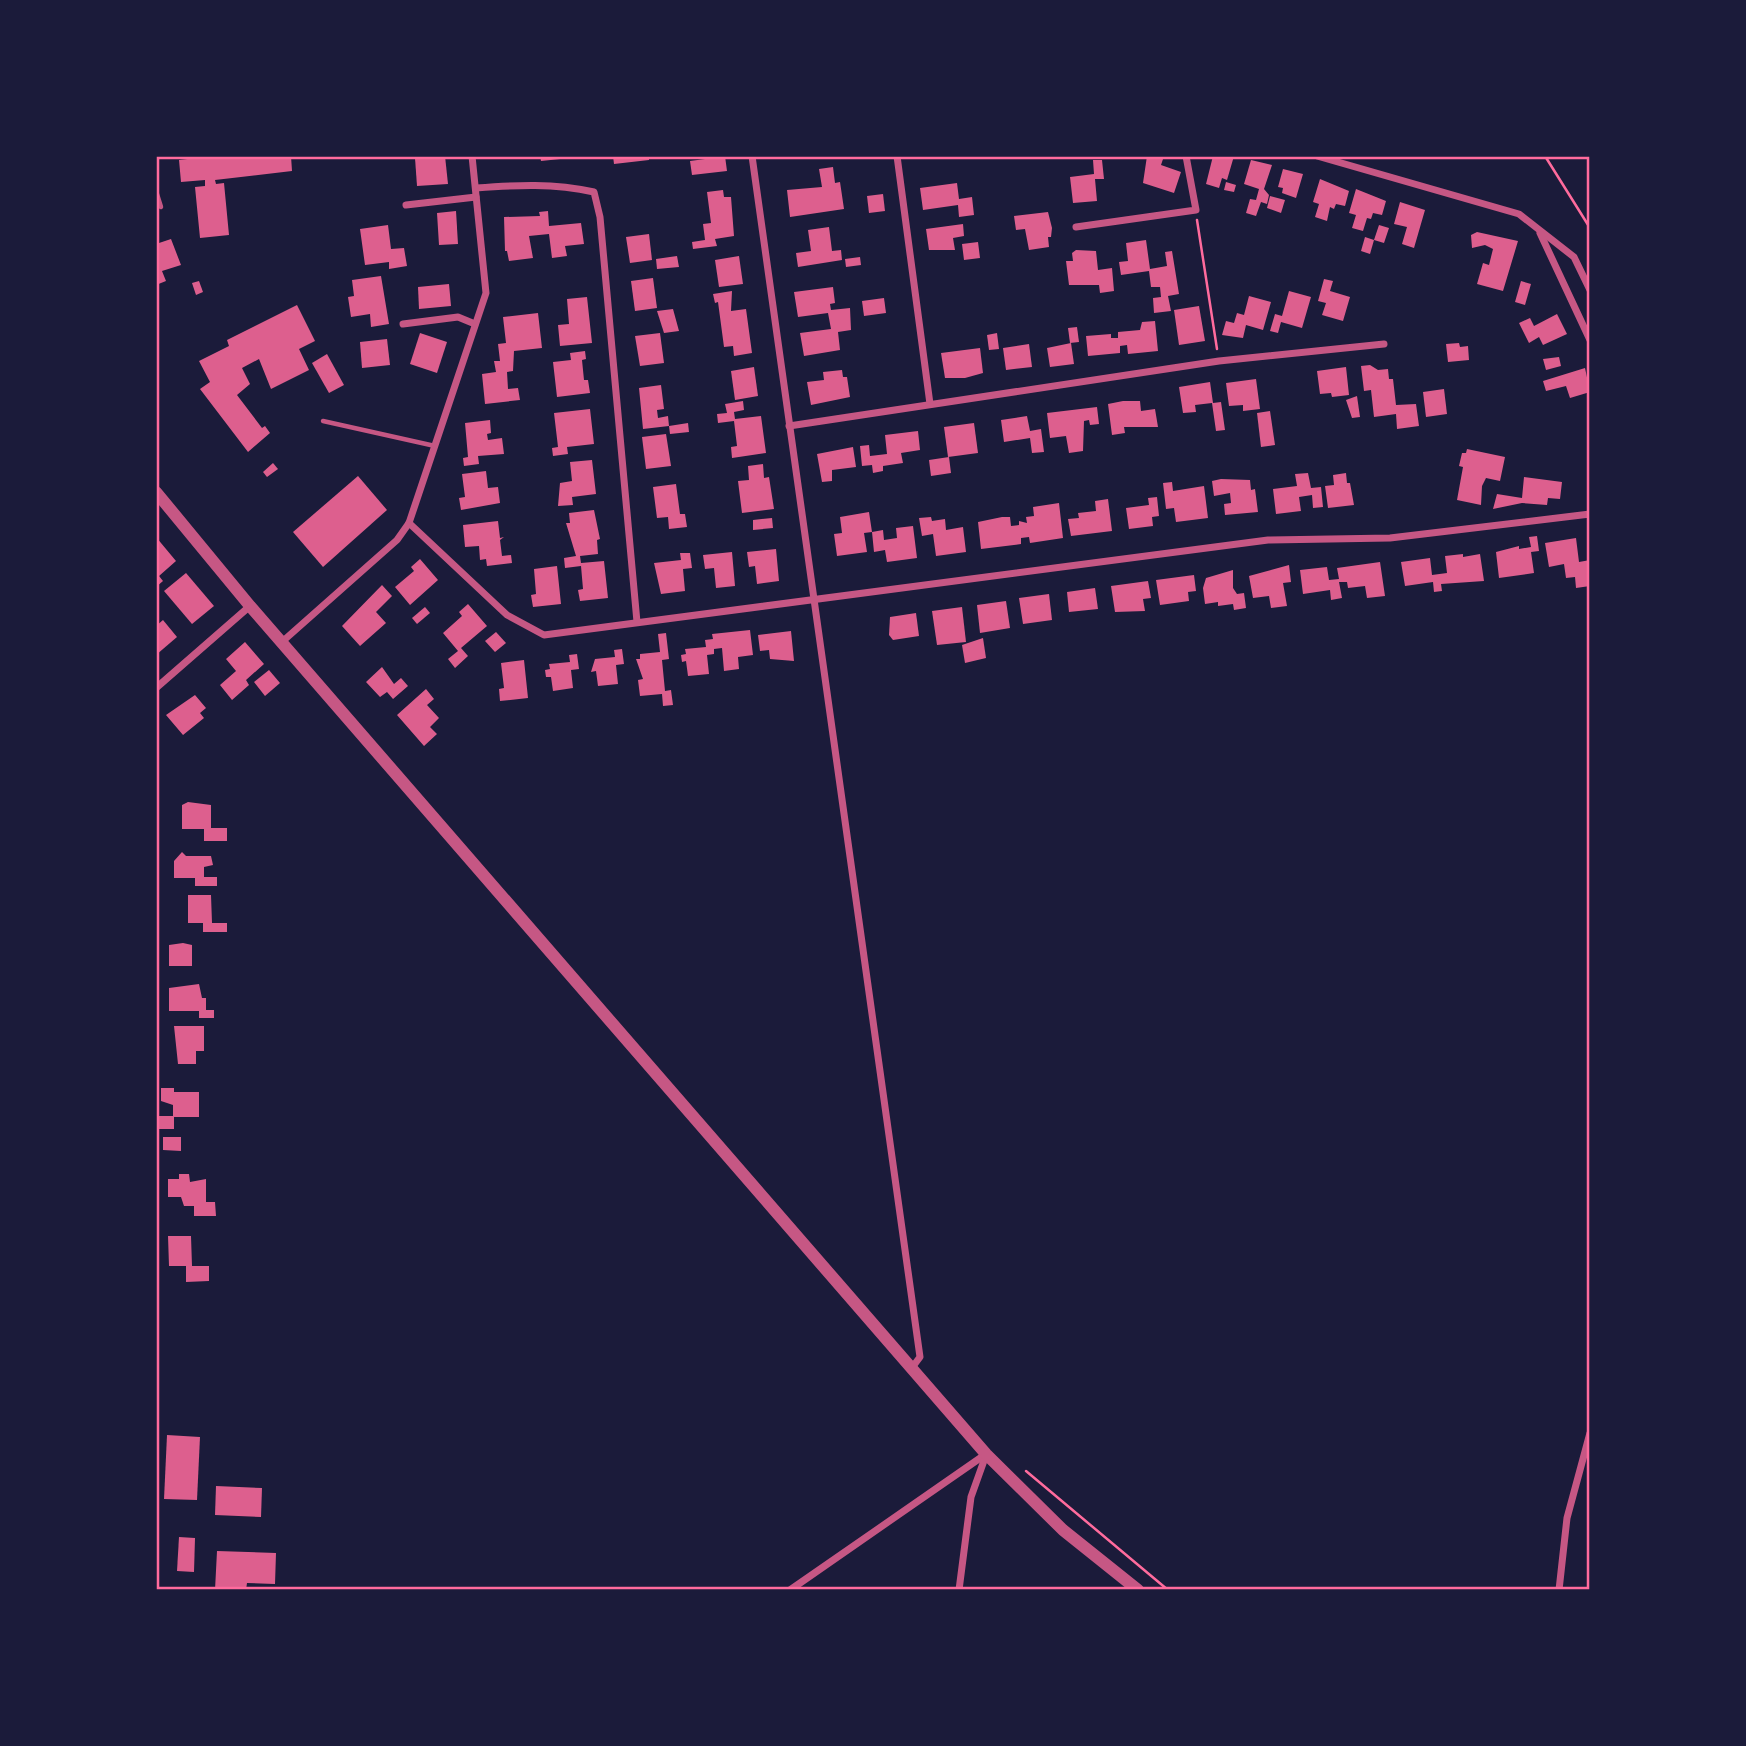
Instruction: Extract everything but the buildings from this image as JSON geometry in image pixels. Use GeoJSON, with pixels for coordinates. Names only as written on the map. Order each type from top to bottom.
{"type":"FeatureCollection","features":[{"type":"Feature","properties":{"kind":"street"},"geometry":{"type":"LineString","coordinates":[[284,641],[397,540],[409,523],[486,293],[472,156]]}},
{"type":"Feature","properties":{"kind":"street"},"geometry":{"type":"LineString","coordinates":[[752,156],[920,1357],[911,1370]]}},
{"type":"Feature","properties":{"kind":"street"},"geometry":{"type":"LineString","coordinates":[[897,156],[930,404]]}},
{"type":"Feature","properties":{"kind":"street"},"geometry":{"type":"LineString","coordinates":[[1076,227],[1196,210],[1186,156]]}},
{"type":"Feature","properties":{"kind":"street"},"geometry":{"type":"LineString","coordinates":[[1317,156],[1519,214],[1574,257],[1590,290]]}},
{"type":"Feature","properties":{"kind":"street"},"geometry":{"type":"LineString","coordinates":[[406,205],[476,192],[549,184],[594,192],[600,217],[637,622]]}},
{"type":"Feature","properties":{"kind":"street"},"geometry":{"type":"LineString","coordinates":[[1540,233],[1590,340]]}},
{"type":"Feature","properties":{"kind":"street"},"geometry":{"type":"LineString","coordinates":[[403,324],[458,317],[475,324]]}},
{"type":"Feature","properties":{"kind":"street"},"geometry":{"type":"LineString","coordinates":[[789,426],[1219,361],[1384,344]]}},
{"type":"Feature","properties":{"kind":"street"},"geometry":{"type":"LineString","coordinates":[[156,492],[250,606],[284,641],[986,1454],[1063,1530],[1138,1590]]}},
{"type":"Feature","properties":{"kind":"street"},"geometry":{"type":"LineString","coordinates":[[409,523],[507,615],[544,635],[813,602],[1268,540],[1390,538],[1590,514]]}},
{"type":"Feature","properties":{"kind":"street"},"geometry":{"type":"LineString","coordinates":[[156,688],[250,606]]}},
{"type":"Feature","properties":{"kind":"street"},"geometry":{"type":"LineString","coordinates":[[1559,1590],[1567,1518],[1590,1433]]}},
{"type":"Feature","properties":{"kind":"street"},"geometry":{"type":"LineString","coordinates":[[790,1590],[986,1454]]}},
{"type":"Feature","properties":{"kind":"street"},"geometry":{"type":"LineString","coordinates":[[959,1590],[971,1497],[986,1454]]}},
{"type":"Feature","properties":{"kind":"lane"},"geometry":{"type":"LineString","coordinates":[[156,191],[161,207]]}},
{"type":"Feature","properties":{"kind":"lane"},"geometry":{"type":"LineString","coordinates":[[323,421],[435,446]]}},
{"type":"Feature","properties":{"kind":"path"},"geometry":{"type":"LineString","coordinates":[[1545,156],[1590,228]]}},
{"type":"Feature","properties":{"kind":"path"},"geometry":{"type":"LineString","coordinates":[[1196,210],[1219,361]]}}]}
